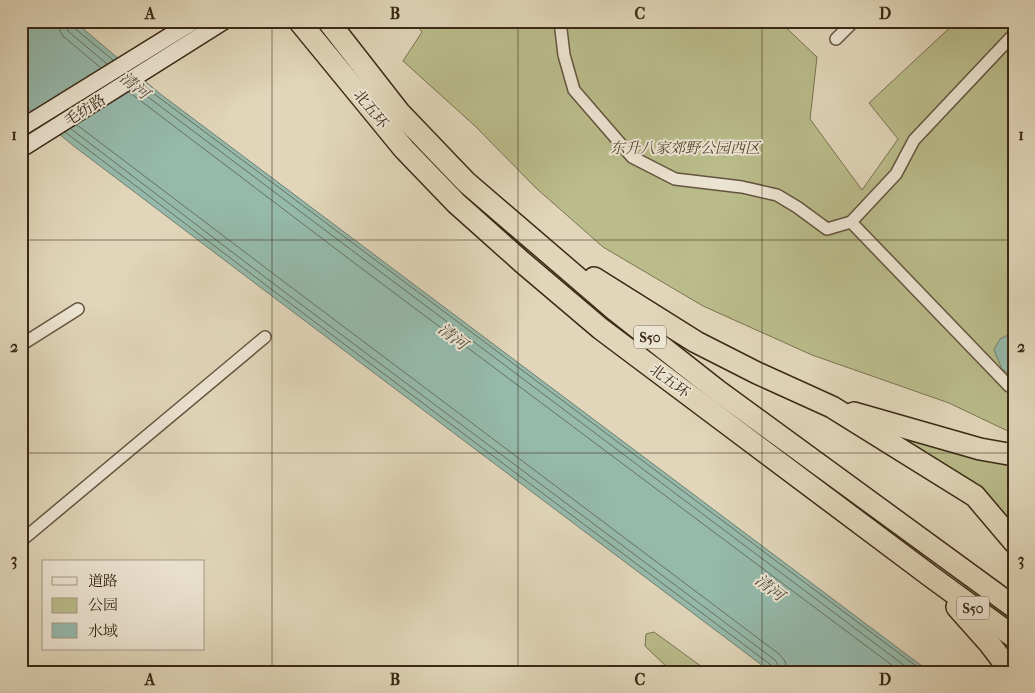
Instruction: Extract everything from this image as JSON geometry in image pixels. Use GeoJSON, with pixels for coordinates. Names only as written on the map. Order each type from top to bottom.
{"type":"FeatureCollection","features":[{"type":"Feature","properties":{"kind":"highway","name":"北五环"},"geometry":{"type":"LineString","coordinates":[[299,21],[404,149],[456,203],[522,262],[601,329],[1014,637]]}},
{"type":"Feature","properties":{"kind":"highway","name":"北五环"},"geometry":{"type":"LineString","coordinates":[[328,21],[406,119],[466,182],[615,310],[718,391],[1014,607]]}},
{"type":"Feature","properties":{"kind":"highway"},"geometry":{"type":"LineString","coordinates":[[536,241],[696,342],[757,373],[832,407],[975,496],[1014,542]]}},
{"type":"Feature","properties":{"kind":"highway"},"geometry":{"type":"LineString","coordinates":[[832,407],[980,449],[1014,455]]}},
{"type":"Feature","properties":{"kind":"highway"},"geometry":{"type":"LineString","coordinates":[[933,578],[1011,672]]}},
{"type":"Feature","properties":{"kind":"main road","name":"毛纺路"},"geometry":{"type":"LineString","coordinates":[[22,143],[194,21]]}},
{"type":"Feature","properties":{"kind":"main road","name":"毛纺路"},"geometry":{"type":"LineString","coordinates":[[22,143],[224,21]]}},
{"type":"Feature","properties":{"kind":"street"},"geometry":{"type":"LineString","coordinates":[[560,21],[564,55],[574,90],[632,156],[675,179],[742,187],[777,195],[827,229],[851,222],[896,174],[914,140],[1014,34]]}},
{"type":"Feature","properties":{"kind":"street"},"geometry":{"type":"LineString","coordinates":[[836,39],[854,21]]}},
{"type":"Feature","properties":{"kind":"street"},"geometry":{"type":"LineString","coordinates":[[22,143],[166,48]]}},
{"type":"Feature","properties":{"kind":"street"},"geometry":{"type":"LineString","coordinates":[[851,222],[997,374],[1009,386],[1014,388]]}},
{"type":"Feature","properties":{"kind":"street"},"geometry":{"type":"LineString","coordinates":[[21,345],[78,309]]}},
{"type":"Feature","properties":{"kind":"street"},"geometry":{"type":"LineString","coordinates":[[21,541],[265,337]]}},
{"type":"Feature","properties":{"kind":"green space","name":"东升八家郊野公园西区"},"geometry":{"type":"Polygon","coordinates":[[[414,21],[779,21],[817,57],[810,119],[862,190],[898,139],[869,103],[957,21],[1014,21],[1014,434],[949,403],[812,355],[703,306],[603,247],[536,188],[475,126],[403,61],[422,32],[414,21]]]}},
{"type":"Feature","properties":{"kind":"green space"},"geometry":{"type":"Polygon","coordinates":[[[904,439],[1014,461],[1014,528],[960,474],[904,439]]]}},
{"type":"Feature","properties":{"kind":"green space"},"geometry":{"type":"Polygon","coordinates":[[[654,632],[709,672],[672,672],[645,646],[646,634],[654,632]]]}},
{"type":"Feature","properties":{"kind":"water","name":"清河"},"geometry":{"type":"Polygon","coordinates":[[[21,21],[74,21],[159,93],[930,672],[771,672],[75,147],[21,103],[21,21]]]}},
{"type":"Feature","properties":{"kind":"water"},"geometry":{"type":"Polygon","coordinates":[[[1014,332],[1014,377],[1002,369],[994,350],[1000,339],[1014,332]]]}}]}
